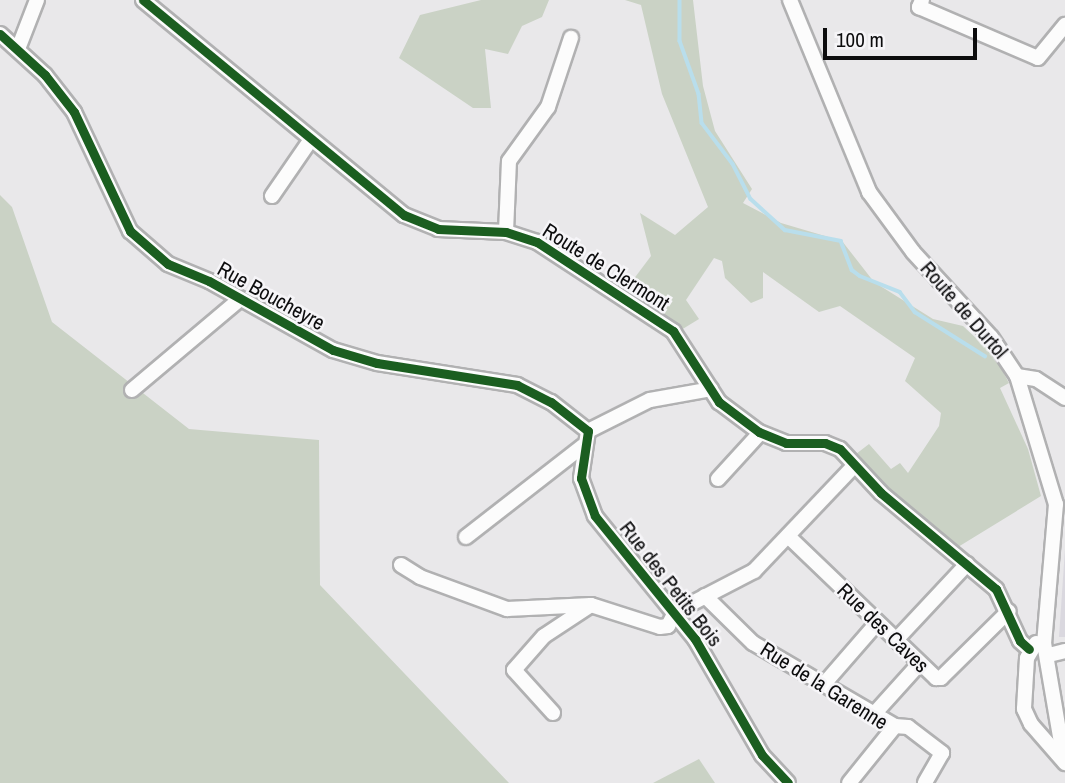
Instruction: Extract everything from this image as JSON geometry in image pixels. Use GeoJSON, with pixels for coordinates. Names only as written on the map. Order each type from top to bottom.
{"type":"FeatureCollection","features":[{"type":"Feature","properties":{"kind":"street"},"geometry":{"type":"LineString","coordinates":[[18,49],[37,0]]}},
{"type":"Feature","properties":{"kind":"street","name":"Route de Clermont"},"geometry":{"type":"LineString","coordinates":[[142,0],[167,25],[256,90],[310,141],[416,222],[449,231],[506,232],[554,251],[665,324],[694,356],[711,389],[760,433],[786,443],[831,445],[855,465],[881,493],[996,589],[1009,611],[1020,641],[1029,649]]}},
{"type":"Feature","properties":{"kind":"street","name":"Route de Durtol"},"geometry":{"type":"LineString","coordinates":[[790,0],[869,192],[913,252],[991,337],[1017,376],[1056,504],[1047,649],[1062,759]]}},
{"type":"Feature","properties":{"kind":"street"},"geometry":{"type":"LineString","coordinates":[[920,4],[1038,58],[1065,25]]}},
{"type":"Feature","properties":{"kind":"street","name":"Rue Boucheyre"},"geometry":{"type":"LineString","coordinates":[[0,34],[18,49],[74,112],[124,220],[139,241],[168,264],[209,281],[317,343],[351,356],[520,386],[551,402],[586,439]]}},
{"type":"Feature","properties":{"kind":"street"},"geometry":{"type":"LineString","coordinates":[[506,232],[509,161],[548,107],[571,38]]}},
{"type":"Feature","properties":{"kind":"street"},"geometry":{"type":"LineString","coordinates":[[272,196],[310,141]]}},
{"type":"Feature","properties":{"kind":"street"},"geometry":{"type":"LineString","coordinates":[[132,390],[239,300]]}},
{"type":"Feature","properties":{"kind":"street"},"geometry":{"type":"LineString","coordinates":[[1017,376],[1036,379],[1065,398]]}},
{"type":"Feature","properties":{"kind":"street"},"geometry":{"type":"LineString","coordinates":[[466,537],[586,439],[650,400],[711,389]]}},
{"type":"Feature","properties":{"kind":"street"},"geometry":{"type":"LineString","coordinates":[[718,479],[760,433]]}},
{"type":"Feature","properties":{"kind":"street","name":"Rue des Petits Bois"},"geometry":{"type":"LineString","coordinates":[[586,439],[581,478],[595,516],[675,612],[720,678],[762,755],[788,783]]}},
{"type":"Feature","properties":{"kind":"street"},"geometry":{"type":"LineString","coordinates":[[401,565],[420,577],[507,609],[591,605],[660,627],[668,625],[675,612],[754,571],[855,465]]}},
{"type":"Feature","properties":{"kind":"street","name":"Rue des Caves"},"geometry":{"type":"LineString","coordinates":[[789,537],[920,663],[941,678],[1009,611]]}},
{"type":"Feature","properties":{"kind":"street"},"geometry":{"type":"LineString","coordinates":[[897,640],[967,564]]}},
{"type":"Feature","properties":{"kind":"street","name":"Rue de la Garenne"},"geometry":{"type":"LineString","coordinates":[[705,596],[753,643],[895,726],[849,783]]}},
{"type":"Feature","properties":{"kind":"street"},"geometry":{"type":"LineString","coordinates":[[553,713],[514,670],[544,636],[591,605]]}},
{"type":"Feature","properties":{"kind":"street"},"geometry":{"type":"LineString","coordinates":[[824,684],[877,623]]}},
{"type":"Feature","properties":{"kind":"street"},"geometry":{"type":"LineString","coordinates":[[1062,759],[1026,717],[1023,689],[1029,649],[1065,651]]}},
{"type":"Feature","properties":{"kind":"street"},"geometry":{"type":"LineString","coordinates":[[875,713],[920,663]]}},
{"type":"Feature","properties":{"kind":"street"},"geometry":{"type":"LineString","coordinates":[[895,726],[908,727],[942,753],[925,783]]}},
{"type":"Feature","properties":{"kind":"shaded area"},"geometry":{"type":"Polygon","coordinates":[[[481,0],[549,0],[542,17],[522,26],[508,54],[485,49],[491,108],[473,108],[399,58],[420,15],[481,0]]]}},
{"type":"Feature","properties":{"kind":"shaded area"},"geometry":{"type":"Polygon","coordinates":[[[625,0],[693,0],[703,86],[715,131],[752,189],[743,203],[781,223],[842,241],[874,282],[933,319],[963,326],[994,355],[1009,383],[1000,388],[1028,449],[1041,496],[958,547],[891,493],[856,454],[869,444],[891,469],[900,463],[908,473],[939,426],[941,413],[905,381],[915,358],[840,306],[819,312],[763,272],[763,298],[751,303],[725,278],[722,261],[714,258],[686,300],[699,319],[681,330],[624,292],[651,256],[640,213],[675,235],[708,207],[662,94],[641,5],[625,0]]]}},
{"type":"Feature","properties":{"kind":"shaded area"},"geometry":{"type":"Polygon","coordinates":[[[0,195],[12,207],[52,322],[189,429],[319,440],[320,585],[509,783],[0,783],[0,195]]]}},
{"type":"Feature","properties":{"kind":"shaded area"},"geometry":{"type":"Polygon","coordinates":[[[1065,549],[1065,637],[1059,637],[1065,549]]]}},
{"type":"Feature","properties":{"kind":"shaded area"},"geometry":{"type":"Polygon","coordinates":[[[699,759],[715,783],[653,783],[699,759]]]}},
{"type":"Feature","properties":{"kind":"waterway"},"geometry":{"type":"LineString","coordinates":[[680,0],[680,41],[699,94],[702,123],[733,164],[751,199],[785,230],[841,241],[852,270],[860,276],[900,292],[915,312],[985,356]]}},
{"type":"Feature","properties":{"kind":"cycle path"},"geometry":{"type":"LineString","coordinates":[[143,0],[404,215],[438,229],[506,232],[537,242],[673,331],[719,402],[759,432],[786,443],[825,443],[840,449],[881,493],[996,589],[1020,641],[1029,649]]}},
{"type":"Feature","properties":{"kind":"cycle path"},"geometry":{"type":"LineString","coordinates":[[0,34],[45,75],[74,112],[130,231],[168,264],[209,281],[333,350],[377,363],[517,385],[551,402],[588,431],[581,478],[595,516],[695,639],[762,755],[788,783]]}}]}
